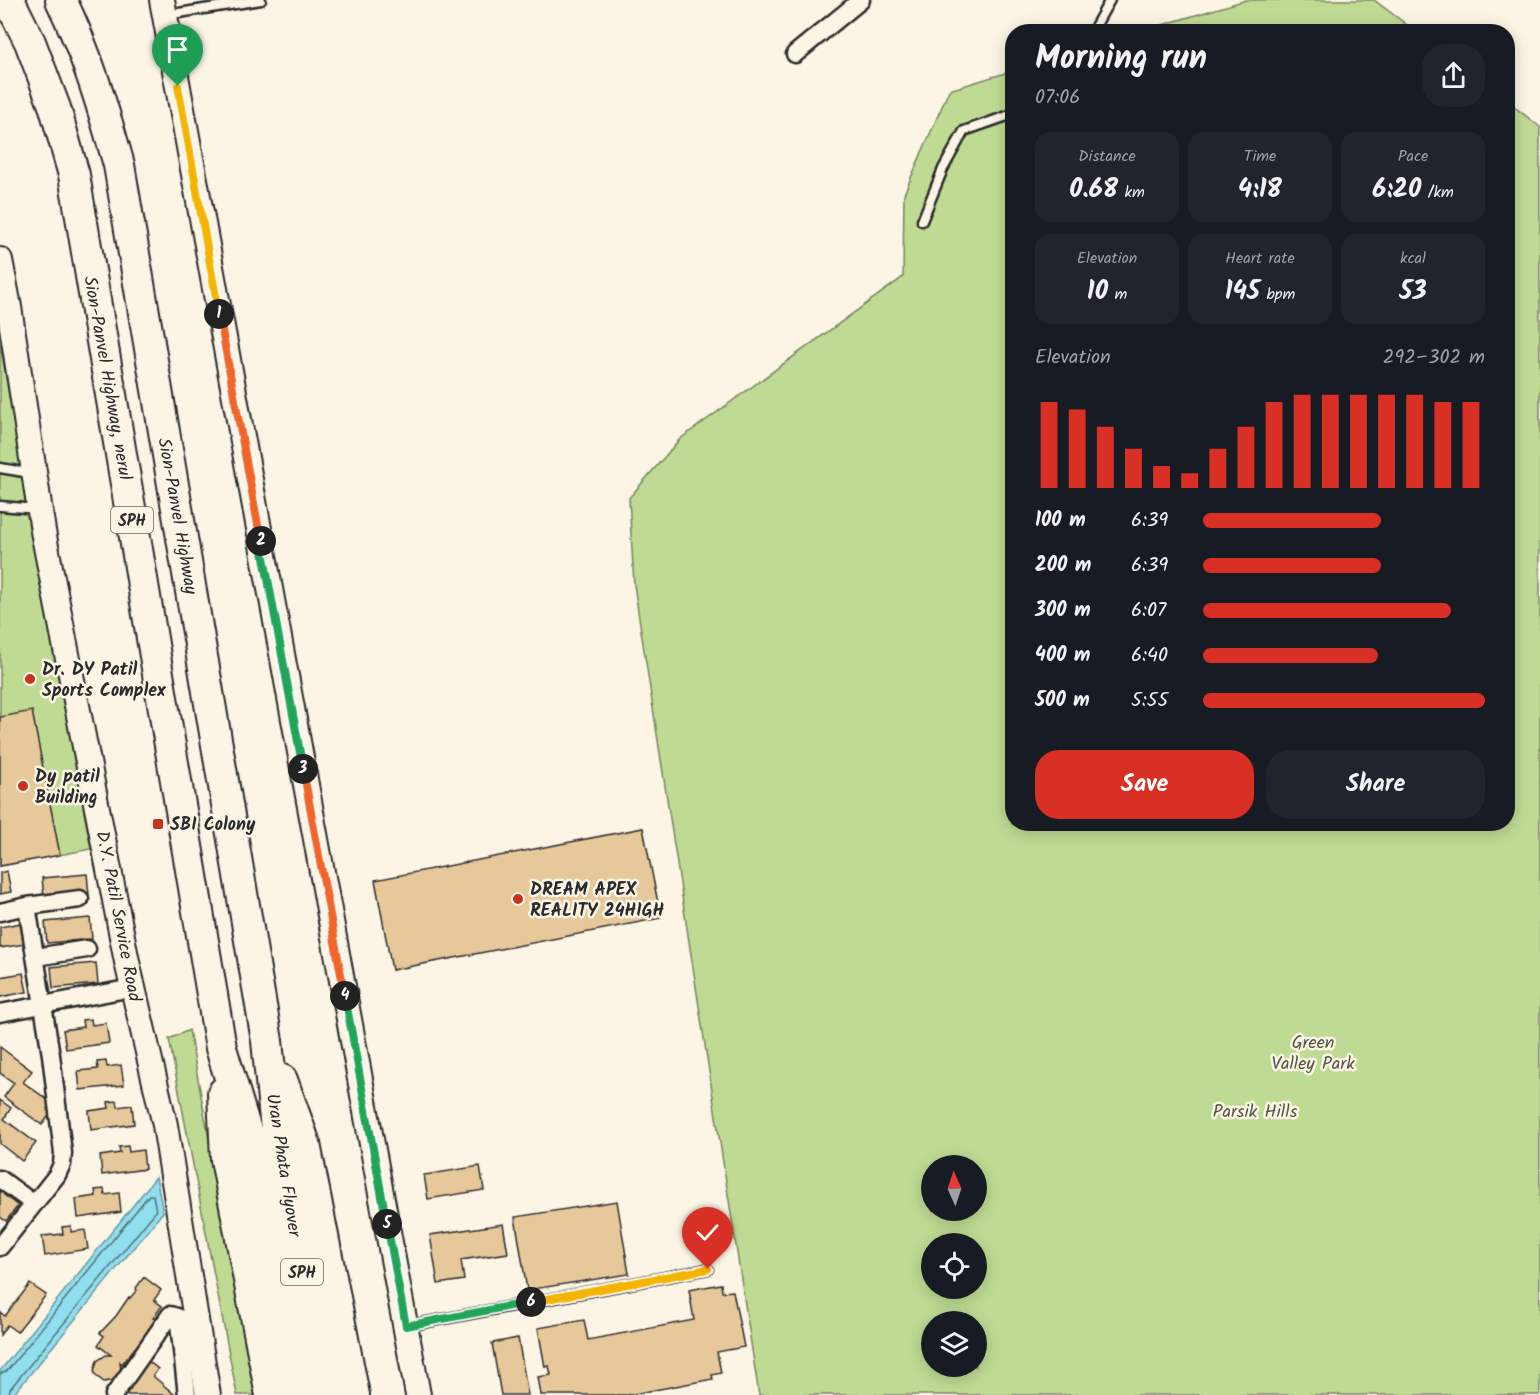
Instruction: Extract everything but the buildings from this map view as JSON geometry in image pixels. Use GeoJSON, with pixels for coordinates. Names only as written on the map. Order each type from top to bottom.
{"type":"FeatureCollection","features":[{"type":"Feature","properties":{"kind":"highway","name":"Sion-Panvel Highway, nerul"},"geometry":{"type":"LineString","coordinates":[[9,0],[30,42],[55,108],[74,175],[221,1048]]}},
{"type":"Feature","properties":{"kind":"highway","name":"Sion-Panvel Highway"},"geometry":{"type":"LineString","coordinates":[[61,0],[73,24],[99,93],[119,165],[267,1041]]}},
{"type":"Feature","properties":{"kind":"highway"},"geometry":{"type":"LineString","coordinates":[[267,1041],[305,1144],[354,1395]]}},
{"type":"Feature","properties":{"kind":"highway","name":"Uran Phata Flyover"},"geometry":{"type":"LineString","coordinates":[[267,1041],[278,1149],[326,1395]]}},
{"type":"Feature","properties":{"kind":"highway"},"geometry":{"type":"LineString","coordinates":[[221,1048],[226,1159],[271,1395]]}},
{"type":"Feature","properties":{"kind":"highway","name":"Uran Phata Flyover"},"geometry":{"type":"LineString","coordinates":[[221,1048],[253,1154],[299,1395]]}},
{"type":"Feature","properties":{"kind":"street"},"geometry":{"type":"LineString","coordinates":[[795,54],[861,0]]}},
{"type":"Feature","properties":{"kind":"street"},"geometry":{"type":"LineString","coordinates":[[164,8],[418,1395]]}},
{"type":"Feature","properties":{"kind":"street","name":"D.Y. Patil Service Road"},"geometry":{"type":"LineString","coordinates":[[0,260],[39,509],[132,988],[165,1125],[208,1395]]}},
{"type":"Feature","properties":{"kind":"street"},"geometry":{"type":"LineString","coordinates":[[0,912],[80,899]]}},
{"type":"Feature","properties":{"kind":"street"},"geometry":{"type":"LineString","coordinates":[[0,1247],[57,1174],[62,1164],[63,1154],[27,906]]}},
{"type":"Feature","properties":{"kind":"street"},"geometry":{"type":"LineString","coordinates":[[36,957],[87,949]]}},
{"type":"Feature","properties":{"kind":"street"},"geometry":{"type":"LineString","coordinates":[[0,1013],[132,988]]}},
{"type":"Feature","properties":{"kind":"street"},"geometry":{"type":"LineString","coordinates":[[0,1179],[34,1204]]}},
{"type":"Feature","properties":{"kind":"street"},"geometry":{"type":"LineString","coordinates":[[114,1395],[170,1315],[177,1317],[179,1324],[187,1395]]}},
{"type":"Feature","properties":{"kind":"lane"},"geometry":{"type":"LineString","coordinates":[[164,8],[261,0]]}},
{"type":"Feature","properties":{"kind":"lane"},"geometry":{"type":"LineString","coordinates":[[1096,24],[1110,0]]}},
{"type":"Feature","properties":{"kind":"lane"},"geometry":{"type":"LineString","coordinates":[[922,221],[943,168],[964,131],[1005,117]]}},
{"type":"Feature","properties":{"kind":"lane"},"geometry":{"type":"LineString","coordinates":[[0,468],[34,473]]}},
{"type":"Feature","properties":{"kind":"lane"},"geometry":{"type":"LineString","coordinates":[[0,506],[39,509]]}},
{"type":"Feature","properties":{"kind":"lane"},"geometry":{"type":"LineString","coordinates":[[406,1326],[708,1269]]}},
{"type":"Feature","properties":{"kind":"green space"},"geometry":{"type":"Polygon","coordinates":[[[1246,0],[1374,0],[1406,24],[1165,24],[1246,0]]]}},
{"type":"Feature","properties":{"kind":"green space","name":"Parsik Hills"},"geometry":{"type":"Polygon","coordinates":[[[1005,73],[1005,831],[1515,831],[1515,107],[1540,127],[1540,1395],[759,1395],[634,585],[629,498],[680,439],[903,277],[904,194],[949,90],[1005,73]]]}},
{"type":"Feature","properties":{"kind":"green space","name":"Dr. DY Patil Sports Complex"},"geometry":{"type":"Polygon","coordinates":[[[0,343],[91,849],[0,866],[0,343]]]}},
{"type":"Feature","properties":{"kind":"green space"},"geometry":{"type":"Polygon","coordinates":[[[189,1030],[256,1395],[237,1395],[169,1039],[189,1030]]]}},
{"type":"Feature","properties":{"kind":"water"},"geometry":{"type":"Polygon","coordinates":[[[156,1177],[163,1212],[13,1395],[0,1395],[0,1371],[156,1177]]]}},
{"type":"Feature","properties":{"kind":"place","name":"Dr. DY Patil Sports Complex"},"geometry":{"type":"Point","coordinates":[30,679]}},
{"type":"Feature","properties":{"kind":"place","name":"Dy patil Building"},"geometry":{"type":"Point","coordinates":[23,786]}},
{"type":"Feature","properties":{"kind":"place","name":"SBI Colony"},"geometry":{"type":"Point","coordinates":[158,824]}},
{"type":"Feature","properties":{"kind":"place","name":"DREAM APEX REALITY 24HIGH"},"geometry":{"type":"Point","coordinates":[518,899]}},
{"type":"Feature","properties":{"kind":"route"},"geometry":{"type":"LineString","coordinates":[[178,86],[406,1326],[708,1269]]}},
{"type":"Feature","properties":{"kind":"park label","name":"Green Valley Park"},"geometry":{"type":"Point","coordinates":[1313,1052]}}]}
